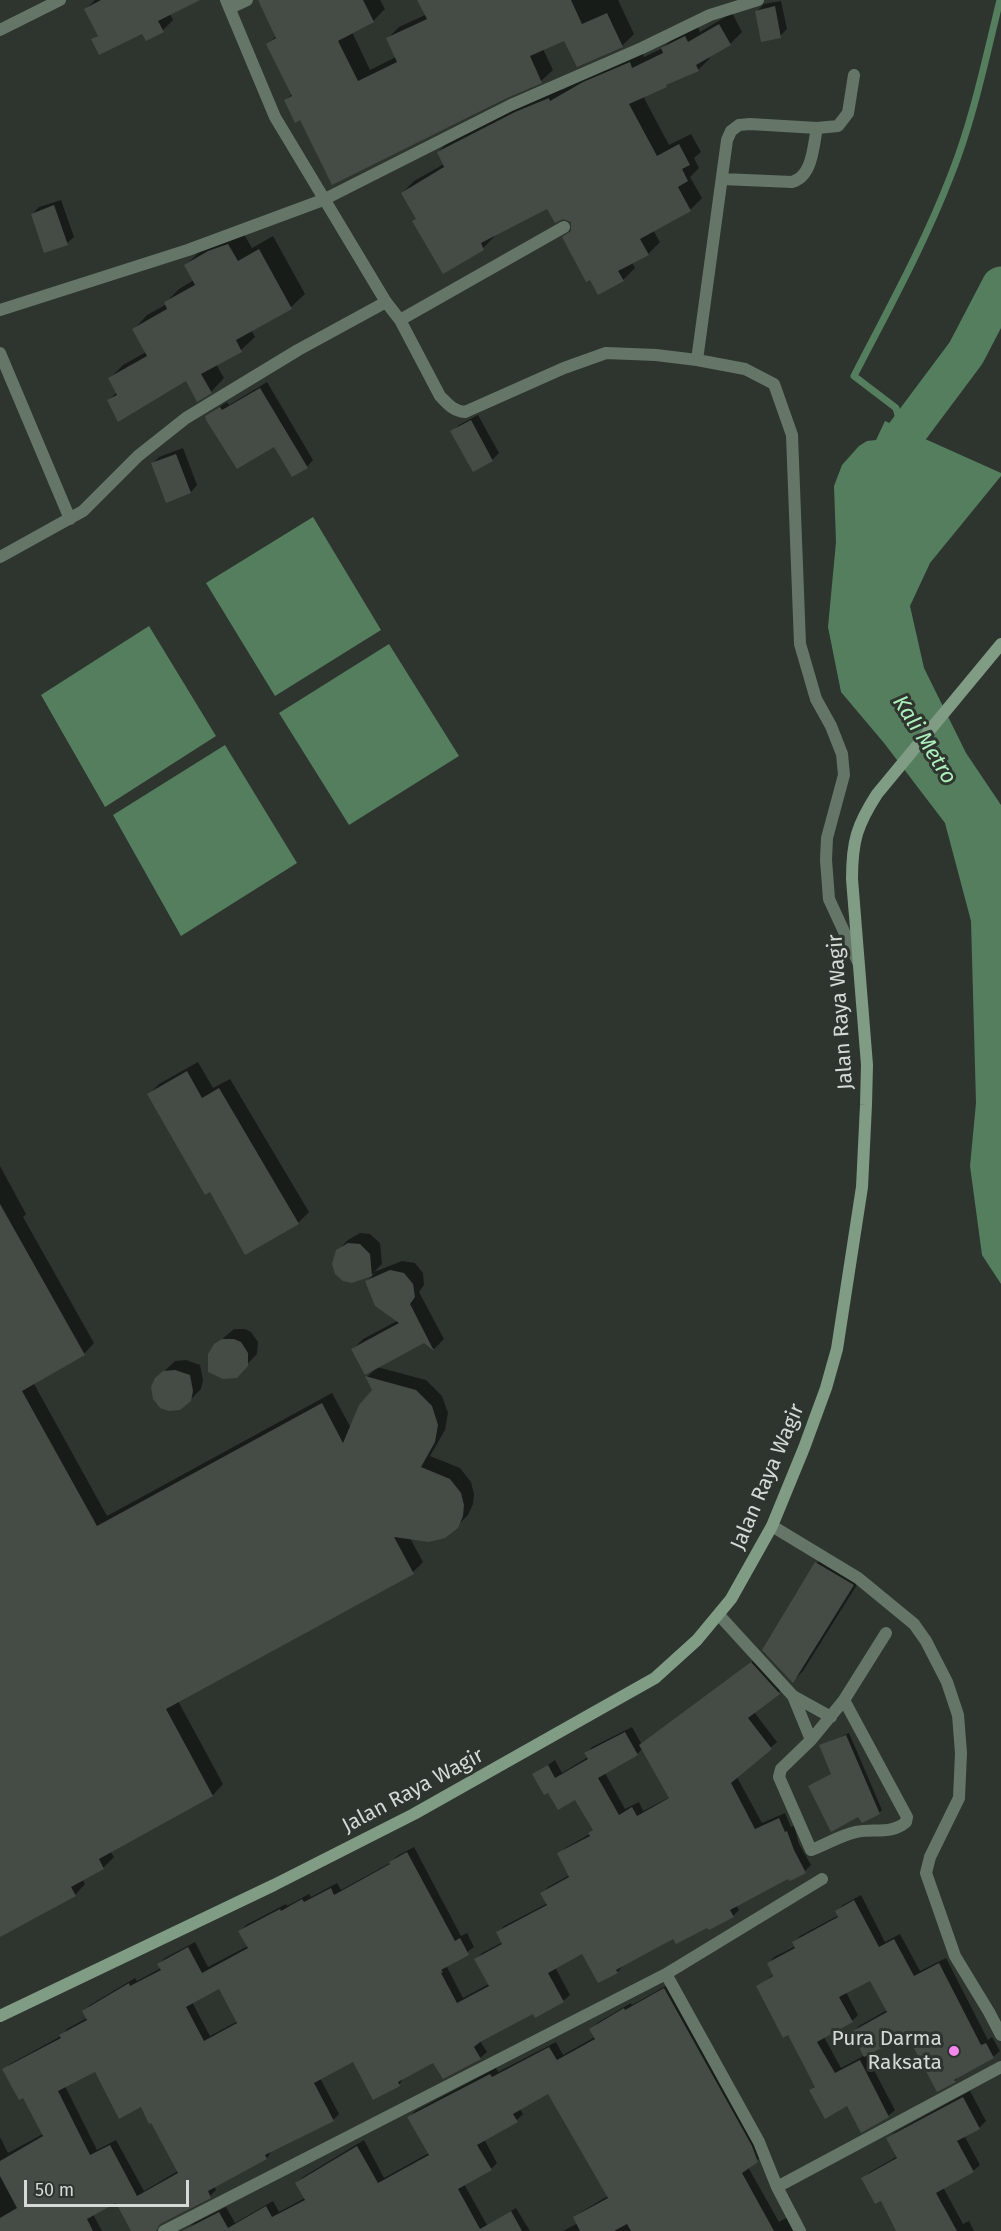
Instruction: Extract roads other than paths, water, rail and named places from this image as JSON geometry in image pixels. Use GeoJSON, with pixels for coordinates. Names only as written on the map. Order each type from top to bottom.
{"type":"FeatureCollection","features":[{"type":"Feature","properties":{"kind":"main road","name":"Jalan Raya Wagir"},"geometry":{"type":"LineString","coordinates":[[0,2016],[284,1880],[453,1793],[655,1678],[698,1640],[719,1615],[750,1568],[772,1526],[826,1388],[837,1349],[862,1187],[867,1065],[852,853],[861,819],[878,794],[1001,644]]}},
{"type":"Feature","properties":{"kind":"street"},"geometry":{"type":"LineString","coordinates":[[0,30],[60,0]]}},
{"type":"Feature","properties":{"kind":"street"},"geometry":{"type":"LineString","coordinates":[[248,0],[228,4],[275,117],[323,200],[386,302],[400,320],[440,396],[449,406],[457,411],[465,412],[564,368],[606,353],[656,355],[697,360],[745,369],[774,384],[792,435],[800,644],[816,699],[831,726],[842,754],[844,775],[827,838],[829,899],[858,963]]}},
{"type":"Feature","properties":{"kind":"street"},"geometry":{"type":"LineString","coordinates":[[0,310],[188,250],[323,200],[511,105],[633,52],[710,15],[758,0]]}},
{"type":"Feature","properties":{"kind":"street"},"geometry":{"type":"LineString","coordinates":[[697,360],[727,140],[731,130],[739,125],[750,124],[817,128],[838,126],[848,113],[854,75]]}},
{"type":"Feature","properties":{"kind":"street"},"geometry":{"type":"LineString","coordinates":[[722,179],[792,182],[797,180],[807,170],[817,128]]}},
{"type":"Feature","properties":{"kind":"street"},"geometry":{"type":"LineString","coordinates":[[400,320],[564,227]]}},
{"type":"Feature","properties":{"kind":"street"},"geometry":{"type":"LineString","coordinates":[[0,557],[70,519],[90,505],[138,456],[186,418],[298,350],[386,302]]}},
{"type":"Feature","properties":{"kind":"street"},"geometry":{"type":"LineString","coordinates":[[0,353],[70,519]]}},
{"type":"Feature","properties":{"kind":"street"},"geometry":{"type":"LineString","coordinates":[[772,1526],[858,1578],[914,1624],[926,1641],[947,1683],[958,1715],[961,1753],[959,1798],[930,1857],[926,1873],[955,1956],[1001,2035]]}},
{"type":"Feature","properties":{"kind":"street"},"geometry":{"type":"LineString","coordinates":[[719,1615],[793,1696],[831,1717]]}},
{"type":"Feature","properties":{"kind":"street"},"geometry":{"type":"LineString","coordinates":[[844,1700],[907,1816],[906,1822],[890,1830],[855,1832],[811,1850],[779,1777],[781,1769],[831,1717],[886,1633]]}},
{"type":"Feature","properties":{"kind":"street"},"geometry":{"type":"LineString","coordinates":[[793,1696],[811,1740]]}},
{"type":"Feature","properties":{"kind":"street"},"geometry":{"type":"LineString","coordinates":[[164,2231],[666,1974],[822,1879]]}},
{"type":"Feature","properties":{"kind":"street"},"geometry":{"type":"LineString","coordinates":[[666,1974],[759,2142],[777,2187],[800,2231]]}},
{"type":"Feature","properties":{"kind":"street"},"geometry":{"type":"LineString","coordinates":[[777,2187],[1001,2067]]}},
{"type":"Feature","properties":{"kind":"water"},"geometry":{"type":"Polygon","coordinates":[[[885,421],[1001,473],[1001,476],[930,563],[910,606],[924,668],[966,753],[1001,805],[1001,1284],[982,1255],[970,1166],[976,1103],[971,921],[945,823],[884,743],[841,692],[828,627],[836,542],[834,486],[842,465],[859,446],[867,441],[876,440],[885,421]]]}},
{"type":"Feature","properties":{"kind":"water"},"geometry":{"type":"Polygon","coordinates":[[[313,517],[381,630],[275,696],[206,583],[313,517]]]}},
{"type":"Feature","properties":{"kind":"water"},"geometry":{"type":"Polygon","coordinates":[[[149,626],[216,736],[105,807],[41,695],[149,626]]]}},
{"type":"Feature","properties":{"kind":"water"},"geometry":{"type":"Polygon","coordinates":[[[389,644],[459,756],[349,825],[279,713],[389,644]]]}},
{"type":"Feature","properties":{"kind":"water"},"geometry":{"type":"Polygon","coordinates":[[[225,745],[297,863],[181,936],[113,815],[225,745]]]}},
{"type":"Feature","properties":{"kind":"waterway"},"geometry":{"type":"LineString","coordinates":[[904,436],[896,408],[854,376],[893,302],[951,175],[972,110],[1000,0]]}},
{"type":"Feature","properties":{"kind":"waterway","name":"Kali Metro"},"geometry":{"type":"LineString","coordinates":[[893,483],[904,436],[966,353],[1001,286]]}},
{"type":"Feature","properties":{"kind":"place","name":"Pura Darma Raksata"},"geometry":{"type":"Point","coordinates":[954,2051]}}]}
